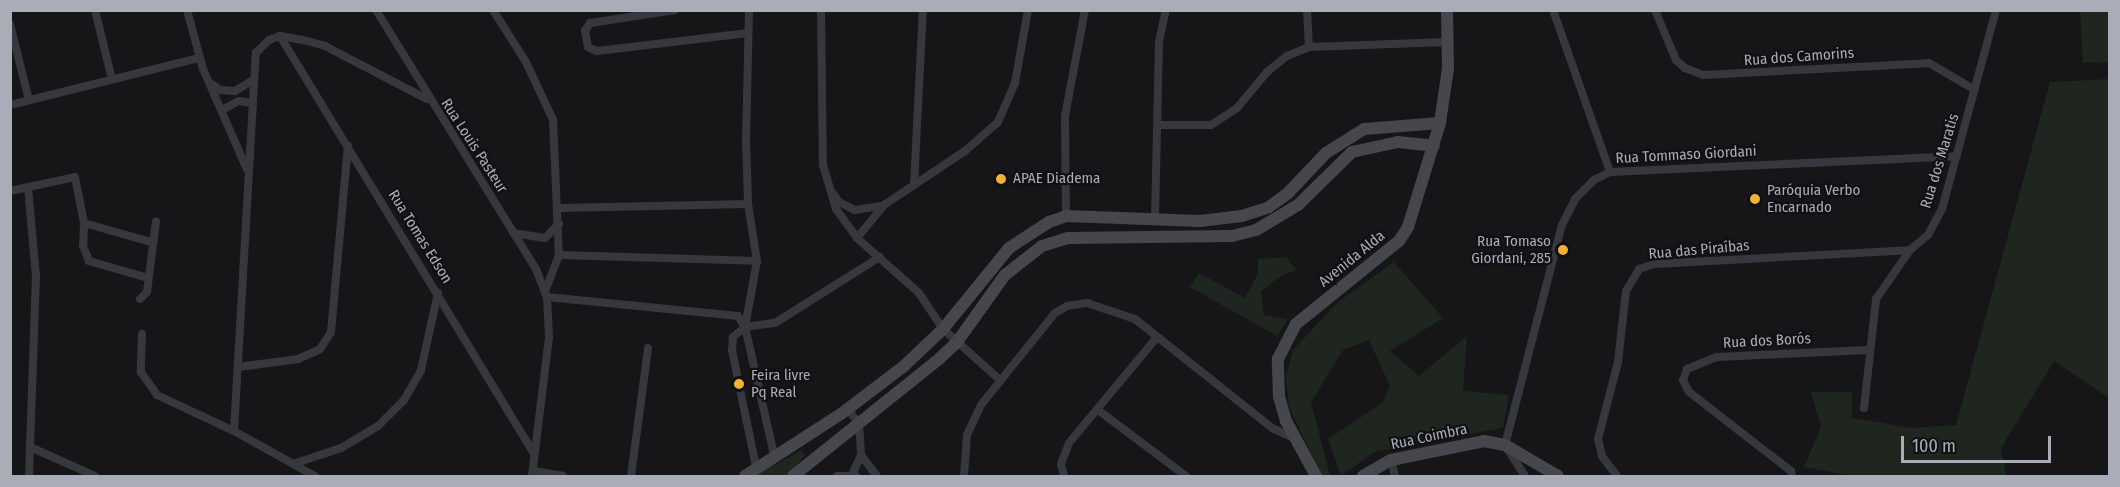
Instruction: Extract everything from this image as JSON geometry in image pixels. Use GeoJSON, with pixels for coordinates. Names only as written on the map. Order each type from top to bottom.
{"type":"FeatureCollection","features":[{"type":"Feature","properties":{"kind":"main road","name":"Avenida Alda"},"geometry":{"type":"LineString","coordinates":[[1316,477],[1293,438],[1278,397],[1276,377],[1285,340],[1307,313],[1399,241],[1408,227],[1440,123],[1446,86],[1447,10]]}},
{"type":"Feature","properties":{"kind":"main road"},"geometry":{"type":"LineString","coordinates":[[745,477],[774,455],[848,409],[903,367],[943,329],[1009,248],[1049,222],[1066,216],[1200,221],[1242,216],[1269,207],[1288,193],[1326,153],[1364,129],[1440,123]]}},
{"type":"Feature","properties":{"kind":"main road"},"geometry":{"type":"LineString","coordinates":[[793,477],[957,342],[1005,275],[1042,246],[1080,237],[1232,236],[1264,226],[1298,205],[1352,152],[1398,141],[1434,146]]}},
{"type":"Feature","properties":{"kind":"main road","name":"Rua Coimbra"},"geometry":{"type":"LineString","coordinates":[[1363,477],[1391,460],[1484,441],[1505,445]]}},
{"type":"Feature","properties":{"kind":"main road"},"geometry":{"type":"LineString","coordinates":[[1505,445],[1540,473],[1558,477]]}},
{"type":"Feature","properties":{"kind":"street"},"geometry":{"type":"LineString","coordinates":[[96,10],[112,79]]}},
{"type":"Feature","properties":{"kind":"street"},"geometry":{"type":"LineString","coordinates":[[187,10],[199,58],[208,82],[232,130],[248,172]]}},
{"type":"Feature","properties":{"kind":"street","name":"Rua Louis Pasteur"},"geometry":{"type":"LineString","coordinates":[[376,10],[428,99],[513,233],[546,294]]}},
{"type":"Feature","properties":{"kind":"street"},"geometry":{"type":"LineString","coordinates":[[493,10],[526,62],[553,120],[560,208],[559,255],[546,294],[549,337],[533,474],[563,477]]}},
{"type":"Feature","properties":{"kind":"street"},"geometry":{"type":"LineString","coordinates":[[675,10],[590,23],[585,31],[588,47],[597,51],[748,33]]}},
{"type":"Feature","properties":{"kind":"street"},"geometry":{"type":"LineString","coordinates":[[745,327],[756,282],[757,261],[748,204],[749,10]]}},
{"type":"Feature","properties":{"kind":"street"},"geometry":{"type":"LineString","coordinates":[[821,10],[819,112],[826,185],[836,209],[857,238],[919,293],[943,329],[1000,380]]}},
{"type":"Feature","properties":{"kind":"street"},"geometry":{"type":"LineString","coordinates":[[914,185],[923,10]]}},
{"type":"Feature","properties":{"kind":"street"},"geometry":{"type":"LineString","coordinates":[[826,185],[848,207],[868,210],[884,205],[965,151],[998,122],[1015,83],[1028,10]]}},
{"type":"Feature","properties":{"kind":"street"},"geometry":{"type":"LineString","coordinates":[[1066,216],[1065,116],[1085,10]]}},
{"type":"Feature","properties":{"kind":"street"},"geometry":{"type":"LineString","coordinates":[[1155,218],[1160,125],[1159,42],[1166,10]]}},
{"type":"Feature","properties":{"kind":"street"},"geometry":{"type":"LineString","coordinates":[[1307,10],[1309,47]]}},
{"type":"Feature","properties":{"kind":"street"},"geometry":{"type":"LineString","coordinates":[[1553,10],[1610,172]]}},
{"type":"Feature","properties":{"kind":"street","name":"Rua dos Camorins"},"geometry":{"type":"LineString","coordinates":[[1655,10],[1677,60],[1685,68],[1703,75],[1929,63],[1975,90]]}},
{"type":"Feature","properties":{"kind":"street","name":"Rua dos Maratis"},"geometry":{"type":"LineString","coordinates":[[1864,408],[1868,350],[1876,298],[1884,282],[1935,224],[1957,156],[1996,10]]}},
{"type":"Feature","properties":{"kind":"street"},"geometry":{"type":"LineString","coordinates":[[10,24],[29,100]]}},
{"type":"Feature","properties":{"kind":"street"},"geometry":{"type":"LineString","coordinates":[[234,431],[256,53],[269,39],[280,36],[325,46],[428,99]]}},
{"type":"Feature","properties":{"kind":"street","name":"Rua Tomas Edson"},"geometry":{"type":"LineString","coordinates":[[280,36],[535,453]]}},
{"type":"Feature","properties":{"kind":"street"},"geometry":{"type":"LineString","coordinates":[[1160,125],[1211,124],[1237,108],[1267,72],[1287,56],[1309,47],[1447,42]]}},
{"type":"Feature","properties":{"kind":"street"},"geometry":{"type":"LineString","coordinates":[[10,105],[199,58]]}},
{"type":"Feature","properties":{"kind":"street"},"geometry":{"type":"LineString","coordinates":[[208,82],[220,90],[235,91],[253,80]]}},
{"type":"Feature","properties":{"kind":"street"},"geometry":{"type":"LineString","coordinates":[[222,110],[239,101],[252,103]]}},
{"type":"Feature","properties":{"kind":"street"},"geometry":{"type":"LineString","coordinates":[[232,130],[242,132],[250,128]]}},
{"type":"Feature","properties":{"kind":"street"},"geometry":{"type":"LineString","coordinates":[[238,368],[298,359],[320,350],[331,332],[348,145]]}},
{"type":"Feature","properties":{"kind":"street","name":"Rua Tommaso Giordani"},"geometry":{"type":"LineString","coordinates":[[1505,445],[1562,225],[1583,189],[1610,172],[1957,156]]}},
{"type":"Feature","properties":{"kind":"street"},"geometry":{"type":"LineString","coordinates":[[10,191],[75,177],[84,223],[83,246],[89,261],[148,278]]}},
{"type":"Feature","properties":{"kind":"street"},"geometry":{"type":"LineString","coordinates":[[28,187],[36,276],[29,477]]}},
{"type":"Feature","properties":{"kind":"street"},"geometry":{"type":"LineString","coordinates":[[560,208],[748,204]]}},
{"type":"Feature","properties":{"kind":"street"},"geometry":{"type":"LineString","coordinates":[[857,238],[884,205]]}},
{"type":"Feature","properties":{"kind":"street"},"geometry":{"type":"LineString","coordinates":[[140,299],[147,292],[151,242],[156,222]]}},
{"type":"Feature","properties":{"kind":"street"},"geometry":{"type":"LineString","coordinates":[[84,223],[151,242]]}},
{"type":"Feature","properties":{"kind":"street"},"geometry":{"type":"LineString","coordinates":[[513,233],[545,238],[560,224]]}},
{"type":"Feature","properties":{"kind":"street","name":"Rua das Piraíbas"},"geometry":{"type":"LineString","coordinates":[[1617,477],[1602,456],[1598,439],[1618,362],[1626,291],[1639,269],[1654,264],[1910,250]]}},
{"type":"Feature","properties":{"kind":"street"},"geometry":{"type":"LineString","coordinates":[[559,255],[757,261]]}},
{"type":"Feature","properties":{"kind":"street"},"geometry":{"type":"LineString","coordinates":[[756,467],[732,350],[733,337],[745,327],[775,323],[880,257]]}},
{"type":"Feature","properties":{"kind":"street"},"geometry":{"type":"LineString","coordinates":[[296,463],[319,458],[360,437],[378,426],[404,400],[421,370],[438,293]]}},
{"type":"Feature","properties":{"kind":"street"},"geometry":{"type":"LineString","coordinates":[[546,294],[738,316],[745,327],[774,455]]}},
{"type":"Feature","properties":{"kind":"street"},"geometry":{"type":"LineString","coordinates":[[964,477],[964,450],[972,419],[1048,321],[1066,306],[1087,303],[1122,312],[1272,428],[1293,438]]}},
{"type":"Feature","properties":{"kind":"street"},"geometry":{"type":"LineString","coordinates":[[142,334],[141,372],[152,390],[296,463],[315,477]]}},
{"type":"Feature","properties":{"kind":"street"},"geometry":{"type":"LineString","coordinates":[[1064,477],[1063,453],[1157,337]]}},
{"type":"Feature","properties":{"kind":"street"},"geometry":{"type":"LineString","coordinates":[[631,477],[648,348]]}},
{"type":"Feature","properties":{"kind":"street","name":"Rua dos Borós"},"geometry":{"type":"LineString","coordinates":[[1792,477],[1791,471],[1689,392],[1683,380],[1687,369],[1717,357],[1868,350]]}},
{"type":"Feature","properties":{"kind":"street"},"geometry":{"type":"LineString","coordinates":[[837,477],[854,476],[861,455],[859,424],[848,409]]}},
{"type":"Feature","properties":{"kind":"street"},"geometry":{"type":"LineString","coordinates":[[1098,410],[1186,477]]}},
{"type":"Feature","properties":{"kind":"street"},"geometry":{"type":"LineString","coordinates":[[1505,445],[1525,477]]}},
{"type":"Feature","properties":{"kind":"street"},"geometry":{"type":"LineString","coordinates":[[30,447],[95,477]]}},
{"type":"Feature","properties":{"kind":"street"},"geometry":{"type":"LineString","coordinates":[[861,455],[877,477]]}},
{"type":"Feature","properties":{"kind":"street"},"geometry":{"type":"LineString","coordinates":[[1391,460],[1395,477]]}},
{"type":"Feature","properties":{"kind":"shaded area"},"geometry":{"type":"Polygon","coordinates":[[[2080,11],[2109,11],[2109,62],[2083,63],[2080,11]]]}},
{"type":"Feature","properties":{"kind":"shaded area"},"geometry":{"type":"Polygon","coordinates":[[[2109,79],[2109,398],[2054,361],[2001,448],[2006,476],[1853,476],[1804,467],[1821,427],[1811,392],[1852,392],[1852,418],[1911,428],[1956,425],[2050,82],[2109,79]]]}},
{"type":"Feature","properties":{"kind":"shaded area"},"geometry":{"type":"Polygon","coordinates":[[[1286,257],[1296,270],[1281,276],[1261,291],[1264,315],[1288,319],[1277,336],[1190,287],[1199,273],[1245,298],[1258,274],[1258,259],[1286,257]]]}},
{"type":"Feature","properties":{"kind":"shaded area"},"geometry":{"type":"Polygon","coordinates":[[[1394,262],[1443,318],[1390,351],[1419,376],[1467,336],[1463,391],[1509,395],[1503,428],[1374,452],[1341,476],[1328,439],[1382,403],[1390,386],[1369,340],[1343,350],[1311,402],[1330,476],[1322,476],[1289,407],[1286,376],[1293,350],[1338,302],[1394,262]]]}},
{"type":"Feature","properties":{"kind":"shaded area"},"geometry":{"type":"Polygon","coordinates":[[[801,450],[805,455],[789,476],[755,476],[801,450]]]}},
{"type":"Feature","properties":{"kind":"place","name":"APAE Diadema"},"geometry":{"type":"Point","coordinates":[1001,179]}},
{"type":"Feature","properties":{"kind":"place","name":"Paróquia Verbo Encarnado"},"geometry":{"type":"Point","coordinates":[1755,199]}},
{"type":"Feature","properties":{"kind":"place","name":"Rua Tomaso Giordani, 285"},"geometry":{"type":"Point","coordinates":[1563,250]}},
{"type":"Feature","properties":{"kind":"place","name":"Feira livre Pq Real"},"geometry":{"type":"Point","coordinates":[739,384]}}]}
